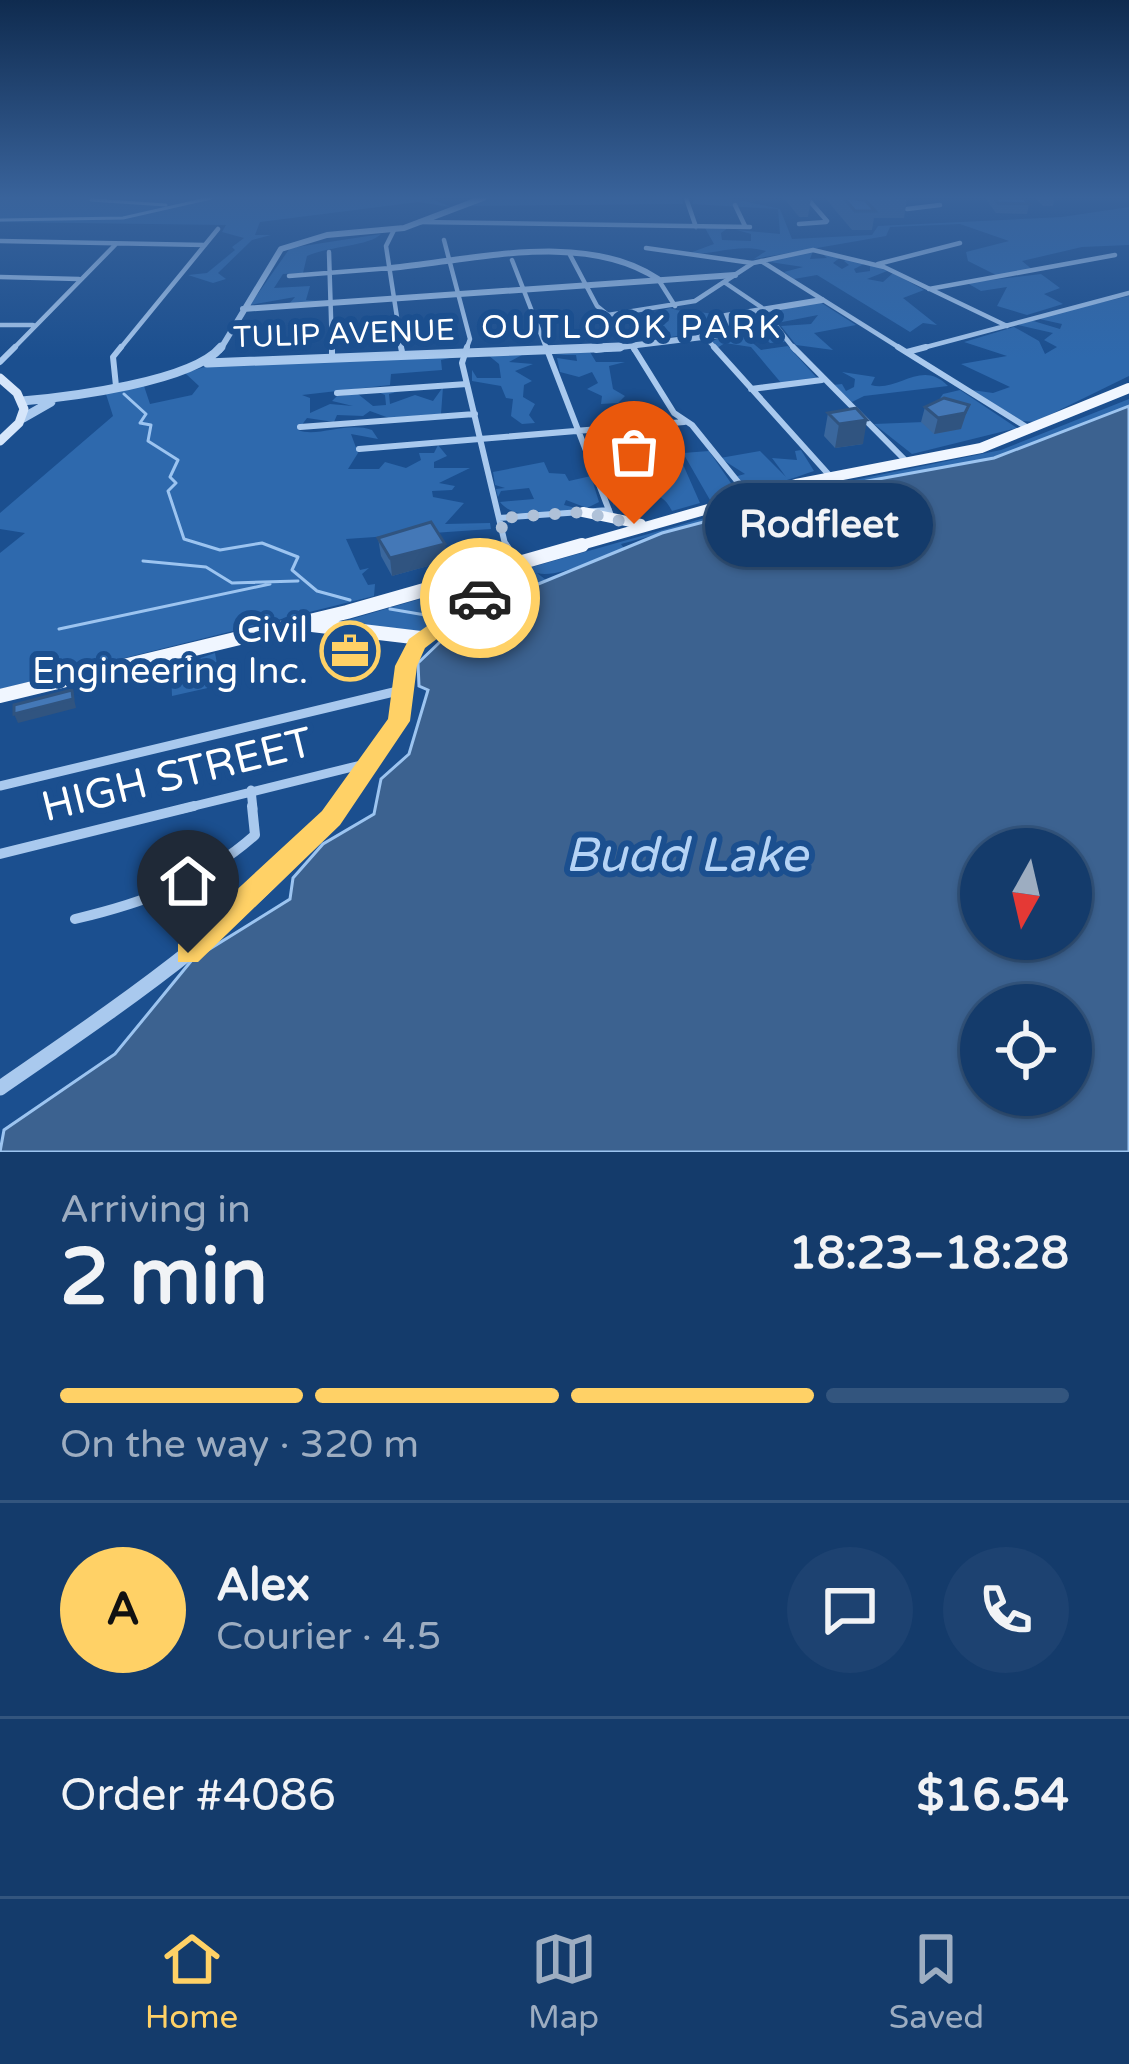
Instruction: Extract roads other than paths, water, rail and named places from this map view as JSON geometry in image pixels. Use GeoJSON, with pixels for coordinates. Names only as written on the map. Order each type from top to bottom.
{"type":"FeatureCollection","features":[{"type":"Feature","properties":{"kind":"main road"},"geometry":{"type":"LineString","coordinates":[[0,378],[23,409],[0,441]]}},
{"type":"Feature","properties":{"kind":"main road"},"geometry":{"type":"LineString","coordinates":[[0,696],[299,624],[830,476],[908,463],[1033,431],[1129,388]]}},
{"type":"Feature","properties":{"kind":"main road"},"geometry":{"type":"LineString","coordinates":[[583,512],[618,523],[660,523]]}},
{"type":"Feature","properties":{"kind":"main road"},"geometry":{"type":"LineString","coordinates":[[299,624],[422,638]]}},
{"type":"Feature","properties":{"kind":"street"},"geometry":{"type":"LineString","coordinates":[[2,358],[108,252]]}},
{"type":"Feature","properties":{"kind":"street"},"geometry":{"type":"LineString","coordinates":[[116,386],[112,359],[199,252]]}},
{"type":"Feature","properties":{"kind":"street"},"geometry":{"type":"LineString","coordinates":[[207,363],[280,252]]}},
{"type":"Feature","properties":{"kind":"street"},"geometry":{"type":"LineString","coordinates":[[329,252],[332,356]]}},
{"type":"Feature","properties":{"kind":"street"},"geometry":{"type":"LineString","coordinates":[[388,252],[402,352]]}},
{"type":"Feature","properties":{"kind":"street"},"geometry":{"type":"LineString","coordinates":[[0,1088],[120,1008],[236,912],[310,842],[370,766],[401,716],[407,662],[422,638],[502,586],[510,566],[462,361],[470,339],[448,252]]}},
{"type":"Feature","properties":{"kind":"street"},"geometry":{"type":"LineString","coordinates":[[676,252],[756,262],[1033,431]]}},
{"type":"Feature","properties":{"kind":"street"},"geometry":{"type":"LineString","coordinates":[[570,255],[607,314],[699,299],[756,262],[805,252]]}},
{"type":"Feature","properties":{"kind":"street"},"geometry":{"type":"LineString","coordinates":[[820,252],[876,265],[1007,326]]}},
{"type":"Feature","properties":{"kind":"street"},"geometry":{"type":"LineString","coordinates":[[876,265],[908,252]]}},
{"type":"Feature","properties":{"kind":"street"},"geometry":{"type":"LineString","coordinates":[[289,276],[570,255],[625,259],[658,278],[675,306]]}},
{"type":"Feature","properties":{"kind":"street"},"geometry":{"type":"LineString","coordinates":[[928,289],[1115,255]]}},
{"type":"Feature","properties":{"kind":"street"},"geometry":{"type":"LineString","coordinates":[[512,260],[618,523]]}},
{"type":"Feature","properties":{"kind":"street"},"geometry":{"type":"LineString","coordinates":[[243,309],[735,274]]}},
{"type":"Feature","properties":{"kind":"street"},"geometry":{"type":"LineString","coordinates":[[0,278],[81,279]]}},
{"type":"Feature","properties":{"kind":"street"},"geometry":{"type":"LineString","coordinates":[[724,282],[763,309],[824,380],[908,463]]}},
{"type":"Feature","properties":{"kind":"street"},"geometry":{"type":"LineString","coordinates":[[906,352],[1129,293]]}},
{"type":"Feature","properties":{"kind":"street","name":"TULIP AVENUE"},"geometry":{"type":"LineString","coordinates":[[61,398],[207,363],[402,352],[548,352],[705,337],[727,331],[724,316],[822,300]]}},
{"type":"Feature","properties":{"kind":"street"},"geometry":{"type":"LineString","coordinates":[[0,326],[35,325]]}},
{"type":"Feature","properties":{"kind":"street"},"geometry":{"type":"LineString","coordinates":[[705,337],[830,476]]}},
{"type":"Feature","properties":{"kind":"street"},"geometry":{"type":"LineString","coordinates":[[632,346],[684,422],[750,497]]}},
{"type":"Feature","properties":{"kind":"street"},"geometry":{"type":"LineString","coordinates":[[751,389],[824,380]]}},
{"type":"Feature","properties":{"kind":"street"},"geometry":{"type":"LineString","coordinates":[[337,393],[467,384]]}},
{"type":"Feature","properties":{"kind":"street"},"geometry":{"type":"LineString","coordinates":[[23,409],[61,398]]}},
{"type":"Feature","properties":{"kind":"street"},"geometry":{"type":"LineString","coordinates":[[23,409],[61,398]]}},
{"type":"Feature","properties":{"kind":"street"},"geometry":{"type":"LineString","coordinates":[[300,427],[475,414]]}},
{"type":"Feature","properties":{"kind":"street"},"geometry":{"type":"LineString","coordinates":[[358,448],[684,422]]}},
{"type":"Feature","properties":{"kind":"street"},"geometry":{"type":"LineString","coordinates":[[500,518],[609,510]]}},
{"type":"Feature","properties":{"kind":"street"},"geometry":{"type":"LineString","coordinates":[[0,785],[404,689]]}},
{"type":"Feature","properties":{"kind":"street","name":"HIGH STREET"},"geometry":{"type":"LineString","coordinates":[[0,854],[353,764],[370,766]]}},
{"type":"Feature","properties":{"kind":"street"},"geometry":{"type":"LineString","coordinates":[[75,919],[156,899],[211,871],[255,835],[251,790]]}},
{"type":"Feature","properties":{"kind":"water","name":"Budd Lake"},"geometry":{"type":"Polygon","coordinates":[[[1129,406],[1129,1152],[0,1152],[4,1130],[115,1054],[192,960],[290,899],[293,878],[323,844],[374,814],[381,779],[409,754],[428,690],[419,686],[418,663],[462,621],[479,618],[509,600],[527,596],[526,589],[662,533],[840,486],[994,458],[1129,406]]]}},
{"type":"Feature","properties":{"kind":"waterway"},"geometry":{"type":"LineString","coordinates":[[124,394],[146,414],[140,423],[151,425],[148,441],[178,460],[170,477],[176,483],[168,491],[184,539],[220,550],[262,543],[298,557],[292,570],[317,591],[350,600]]}},
{"type":"Feature","properties":{"kind":"waterway"},"geometry":{"type":"LineString","coordinates":[[143,561],[206,567],[232,583],[298,581]]}},
{"type":"Feature","properties":{"kind":"waterway"},"geometry":{"type":"LineString","coordinates":[[59,629],[270,584]]}},
{"type":"Feature","properties":{"kind":"waterway"},"geometry":{"type":"LineString","coordinates":[[390,609],[437,617]]}},
{"type":"Feature","properties":{"kind":"place","name":"Rodfleet"},"geometry":{"type":"Point","coordinates":[634,524]}},
{"type":"Feature","properties":{"kind":"place","name":"Civil Engineering Inc."},"geometry":{"type":"Point","coordinates":[350,651]}},
{"type":"Feature","properties":{"kind":"district","name":"OUTLOOK PARK"},"geometry":{"type":"Point","coordinates":[632,327]}}]}
